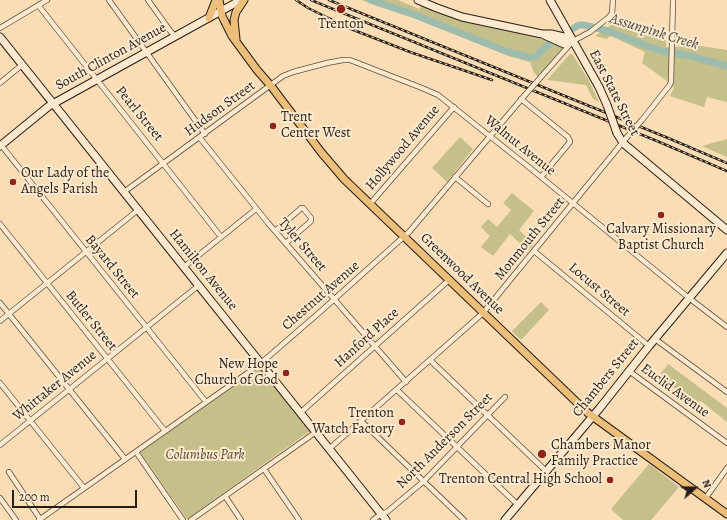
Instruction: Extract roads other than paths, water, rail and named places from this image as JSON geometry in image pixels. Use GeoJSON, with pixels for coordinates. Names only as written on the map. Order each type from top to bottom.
{"type":"FeatureCollection","features":[{"type":"Feature","properties":{"kind":"main road"},"geometry":{"type":"LineString","coordinates":[[218,0],[221,12]]}},
{"type":"Feature","properties":{"kind":"main road"},"geometry":{"type":"LineString","coordinates":[[208,18],[218,0]]}},
{"type":"Feature","properties":{"kind":"main road"},"geometry":{"type":"LineString","coordinates":[[221,12],[222,0]]}},
{"type":"Feature","properties":{"kind":"main road"},"geometry":{"type":"LineString","coordinates":[[236,42],[234,20],[236,12],[243,0]]}},
{"type":"Feature","properties":{"kind":"main road","name":"Greenwood Avenue"},"geometry":{"type":"LineString","coordinates":[[221,12],[225,23],[236,42],[317,147],[344,179],[586,411],[727,514]]}},
{"type":"Feature","properties":{"kind":"street"},"geometry":{"type":"LineString","coordinates":[[0,28],[48,0]]}},
{"type":"Feature","properties":{"kind":"street"},"geometry":{"type":"LineString","coordinates":[[109,0],[205,134]]}},
{"type":"Feature","properties":{"kind":"street"},"geometry":{"type":"LineString","coordinates":[[148,0],[171,32],[176,36]]}},
{"type":"Feature","properties":{"kind":"street","name":"South Clinton Avenue"},"geometry":{"type":"LineString","coordinates":[[0,145],[49,106],[243,0]]}},
{"type":"Feature","properties":{"kind":"street"},"geometry":{"type":"LineString","coordinates":[[418,0],[462,17],[542,34],[551,34],[573,41]]}},
{"type":"Feature","properties":{"kind":"street","name":"East State Street"},"geometry":{"type":"LineString","coordinates":[[550,0],[599,87],[617,133],[623,143],[727,230]]}},
{"type":"Feature","properties":{"kind":"street"},"geometry":{"type":"LineString","coordinates":[[542,34],[548,38],[567,44],[590,32],[609,17],[612,13],[612,0]]}},
{"type":"Feature","properties":{"kind":"street","name":"Monmouth Street"},"geometry":{"type":"LineString","coordinates":[[329,449],[483,312],[669,86],[671,82],[672,67],[673,0]]}},
{"type":"Feature","properties":{"kind":"street","name":"Pearl Street"},"geometry":{"type":"LineString","coordinates":[[38,5],[222,237]]}},
{"type":"Feature","properties":{"kind":"street"},"geometry":{"type":"LineString","coordinates":[[551,34],[556,32],[559,27],[560,22],[558,14]]}},
{"type":"Feature","properties":{"kind":"street","name":"Hamilton Avenue"},"geometry":{"type":"LineString","coordinates":[[0,37],[384,517]]}},
{"type":"Feature","properties":{"kind":"street","name":"Chestnut Avenue"},"geometry":{"type":"LineString","coordinates":[[39,520],[260,363],[404,237],[421,219],[523,97],[573,41]]}},
{"type":"Feature","properties":{"kind":"street","name":"Walnut Avenue"},"geometry":{"type":"LineString","coordinates":[[271,86],[283,76],[293,72],[338,61],[350,60],[433,92],[454,107],[689,298],[727,327]]}},
{"type":"Feature","properties":{"kind":"street"},"geometry":{"type":"LineString","coordinates":[[0,83],[22,65]]}},
{"type":"Feature","properties":{"kind":"street","name":"Hudson Street"},"geometry":{"type":"LineString","coordinates":[[124,192],[271,86]]}},
{"type":"Feature","properties":{"kind":"street"},"geometry":{"type":"LineString","coordinates":[[523,97],[568,137],[570,141],[541,177]]}},
{"type":"Feature","properties":{"kind":"street","name":"Hollywood Avenue"},"geometry":{"type":"LineString","coordinates":[[370,204],[454,107]]}},
{"type":"Feature","properties":{"kind":"street","name":"Tyler Street"},"geometry":{"type":"LineString","coordinates":[[200,138],[256,209],[406,382]]}},
{"type":"Feature","properties":{"kind":"street","name":"Bayard Street"},"geometry":{"type":"LineString","coordinates":[[0,145],[206,402]]}},
{"type":"Feature","properties":{"kind":"street"},"geometry":{"type":"LineString","coordinates":[[455,177],[488,204]]}},
{"type":"Feature","properties":{"kind":"street"},"geometry":{"type":"LineString","coordinates":[[275,231],[301,208],[311,218],[311,221],[286,244]]}},
{"type":"Feature","properties":{"kind":"street"},"geometry":{"type":"LineString","coordinates":[[184,267],[256,209]]}},
{"type":"Feature","properties":{"kind":"street"},"geometry":{"type":"LineString","coordinates":[[0,321],[138,210]]}},
{"type":"Feature","properties":{"kind":"street","name":"Butler Street"},"geometry":{"type":"LineString","coordinates":[[0,224],[165,431]]}},
{"type":"Feature","properties":{"kind":"street","name":"Locust Street"},"geometry":{"type":"LineString","coordinates":[[534,251],[649,346]]}},
{"type":"Feature","properties":{"kind":"street","name":"Chambers Street"},"geometry":{"type":"LineString","coordinates":[[505,520],[727,253]]}},
{"type":"Feature","properties":{"kind":"street","name":"Hanford Place"},"geometry":{"type":"LineString","coordinates":[[300,413],[449,280]]}},
{"type":"Feature","properties":{"kind":"street","name":"Whittaker Avenue"},"geometry":{"type":"LineString","coordinates":[[0,444],[198,286]]}},
{"type":"Feature","properties":{"kind":"street"},"geometry":{"type":"LineString","coordinates":[[0,303],[125,459]]}},
{"type":"Feature","properties":{"kind":"street"},"geometry":{"type":"LineString","coordinates":[[655,339],[727,392]]}},
{"type":"Feature","properties":{"kind":"street"},"geometry":{"type":"LineString","coordinates":[[430,360],[546,471]]}},
{"type":"Feature","properties":{"kind":"street","name":"Euclid Avenue"},"geometry":{"type":"LineString","coordinates":[[629,371],[727,443]]}},
{"type":"Feature","properties":{"kind":"street"},"geometry":{"type":"LineString","coordinates":[[0,383],[84,488]]}},
{"type":"Feature","properties":{"kind":"street"},"geometry":{"type":"LineString","coordinates":[[397,390],[518,505]]}},
{"type":"Feature","properties":{"kind":"street","name":"North Anderson Street"},"geometry":{"type":"LineString","coordinates":[[373,520],[384,517],[386,512],[424,481],[505,397]]}},
{"type":"Feature","properties":{"kind":"street"},"geometry":{"type":"LineString","coordinates":[[361,421],[464,520]]}},
{"type":"Feature","properties":{"kind":"street"},"geometry":{"type":"LineString","coordinates":[[191,520],[316,432]]}},
{"type":"Feature","properties":{"kind":"street"},"geometry":{"type":"LineString","coordinates":[[136,452],[183,520]]}},
{"type":"Feature","properties":{"kind":"street"},"geometry":{"type":"LineString","coordinates":[[705,499],[727,468]]}},
{"type":"Feature","properties":{"kind":"street"},"geometry":{"type":"LineString","coordinates":[[264,469],[299,520]]}},
{"type":"Feature","properties":{"kind":"street"},"geometry":{"type":"LineString","coordinates":[[9,472],[39,520]]}},
{"type":"Feature","properties":{"kind":"street"},"geometry":{"type":"LineString","coordinates":[[225,496],[241,520]]}},
{"type":"Feature","properties":{"kind":"street"},"geometry":{"type":"LineString","coordinates":[[0,498],[16,520]]}},
{"type":"Feature","properties":{"kind":"waterway","name":"Assunpink Creek"},"geometry":{"type":"LineString","coordinates":[[370,0],[415,15],[508,52],[528,57],[535,57],[550,43]]}},
{"type":"Feature","properties":{"kind":"waterway","name":"Assunpink Creek"},"geometry":{"type":"LineString","coordinates":[[574,28],[579,25],[584,25],[608,31],[662,51],[690,56],[727,66]]}},
{"type":"Feature","properties":{"kind":"railway"},"geometry":{"type":"LineString","coordinates":[[296,0],[308,8],[351,29],[410,52],[492,80]]}},
{"type":"Feature","properties":{"kind":"railway"},"geometry":{"type":"LineString","coordinates":[[311,0],[727,171]]}},
{"type":"Feature","properties":{"kind":"railway"},"geometry":{"type":"LineString","coordinates":[[329,0],[727,163]]}},
{"type":"Feature","properties":{"kind":"place","name":"Trenton"},"geometry":{"type":"Point","coordinates":[341,9]}},
{"type":"Feature","properties":{"kind":"place","name":"Trent Center West"},"geometry":{"type":"Point","coordinates":[273,126]}},
{"type":"Feature","properties":{"kind":"place","name":"Our Lady of the Angels Parish"},"geometry":{"type":"Point","coordinates":[13,182]}},
{"type":"Feature","properties":{"kind":"place","name":"Calvary Missionary Baptist Church"},"geometry":{"type":"Point","coordinates":[661,215]}},
{"type":"Feature","properties":{"kind":"place","name":"New Hope Church of God"},"geometry":{"type":"Point","coordinates":[286,373]}},
{"type":"Feature","properties":{"kind":"place","name":"Trenton Watch Factory"},"geometry":{"type":"Point","coordinates":[402,422]}},
{"type":"Feature","properties":{"kind":"place","name":"Chambers Manor Family Practice"},"geometry":{"type":"Point","coordinates":[542,454]}},
{"type":"Feature","properties":{"kind":"place","name":"Trenton Central High School"},"geometry":{"type":"Point","coordinates":[610,480]}},
{"type":"Feature","properties":{"kind":"park label","name":"Columbus Park"},"geometry":{"type":"Point","coordinates":[205,456]}}]}
